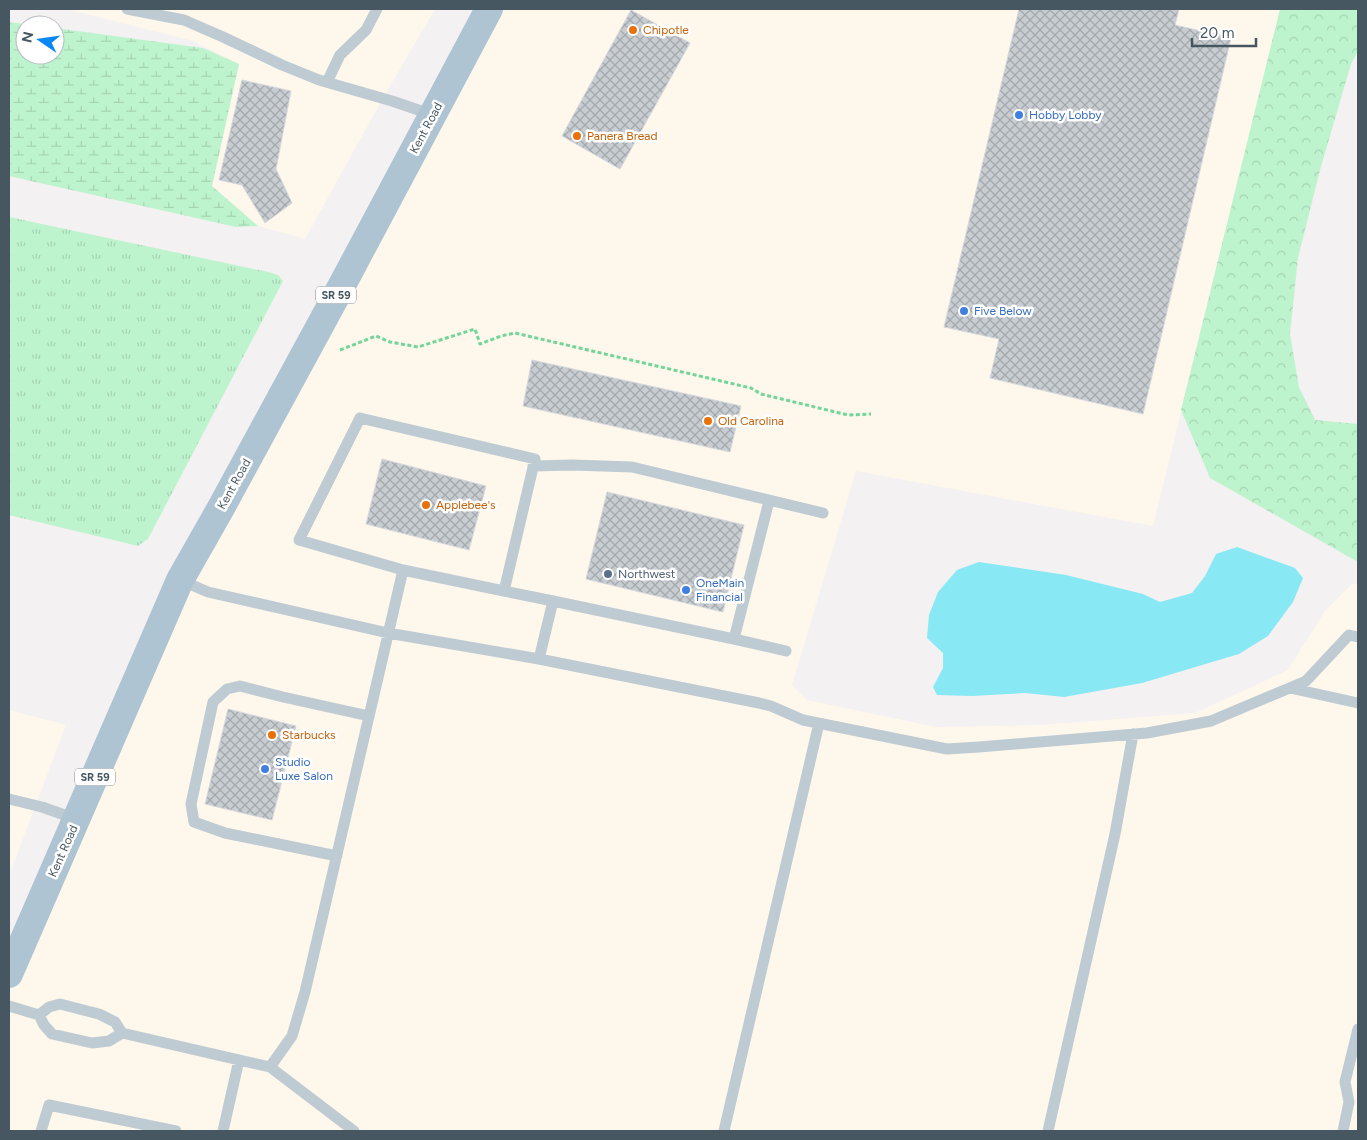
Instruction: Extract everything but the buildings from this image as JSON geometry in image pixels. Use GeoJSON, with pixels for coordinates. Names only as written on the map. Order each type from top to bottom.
{"type":"FeatureCollection","features":[{"type":"Feature","properties":{"kind":"main road","name":"Kent Road"},"geometry":{"type":"LineString","coordinates":[[9,974],[180,580],[222,506],[489,9]]}},
{"type":"Feature","properties":{"kind":"lane"},"geometry":{"type":"LineString","coordinates":[[128,9],[184,20],[282,65],[327,82],[433,115]]}},
{"type":"Feature","properties":{"kind":"lane"},"geometry":{"type":"LineString","coordinates":[[327,82],[340,55],[366,30],[377,9]]}},
{"type":"Feature","properties":{"kind":"lane"},"geometry":{"type":"LineString","coordinates":[[504,591],[535,459],[360,418],[299,540],[403,570],[786,651]]}},
{"type":"Feature","properties":{"kind":"lane"},"geometry":{"type":"LineString","coordinates":[[533,466],[632,467],[823,514]]}},
{"type":"Feature","properties":{"kind":"lane"},"geometry":{"type":"LineString","coordinates":[[734,639],[769,501]]}},
{"type":"Feature","properties":{"kind":"lane"},"geometry":{"type":"LineString","coordinates":[[270,1067],[292,1036],[305,992],[403,570]]}},
{"type":"Feature","properties":{"kind":"lane"},"geometry":{"type":"LineString","coordinates":[[180,580],[208,592],[388,633],[539,659],[771,706],[803,720],[947,749],[1147,733],[1211,721],[1306,681],[1349,635],[1358,637]]}},
{"type":"Feature","properties":{"kind":"lane"},"geometry":{"type":"LineString","coordinates":[[539,659],[553,601]]}},
{"type":"Feature","properties":{"kind":"lane"},"geometry":{"type":"LineString","coordinates":[[336,856],[225,833],[194,822],[191,804],[213,702],[227,689],[240,686],[369,716]]}},
{"type":"Feature","properties":{"kind":"lane"},"geometry":{"type":"LineString","coordinates":[[1290,688],[1358,703]]}},
{"type":"Feature","properties":{"kind":"lane"},"geometry":{"type":"LineString","coordinates":[[724,1131],[819,723]]}},
{"type":"Feature","properties":{"kind":"lane"},"geometry":{"type":"LineString","coordinates":[[1048,1131],[1119,818],[1134,734]]}},
{"type":"Feature","properties":{"kind":"lane"},"geometry":{"type":"LineString","coordinates":[[9,799],[42,807],[76,820]]}},
{"type":"Feature","properties":{"kind":"lane"},"geometry":{"type":"LineString","coordinates":[[39,1015],[49,1007],[60,1004],[100,1014],[115,1022],[122,1033],[270,1067],[354,1131]]}},
{"type":"Feature","properties":{"kind":"lane"},"geometry":{"type":"LineString","coordinates":[[9,1006],[39,1015],[44,1025],[52,1034],[92,1043],[110,1041],[122,1033]]}},
{"type":"Feature","properties":{"kind":"lane"},"geometry":{"type":"LineString","coordinates":[[1342,1131],[1349,1102],[1345,1082],[1358,1029]]}},
{"type":"Feature","properties":{"kind":"lane"},"geometry":{"type":"LineString","coordinates":[[223,1131],[239,1060]]}},
{"type":"Feature","properties":{"kind":"lane"},"geometry":{"type":"LineString","coordinates":[[41,1131],[49,1105],[176,1131]]}},
{"type":"Feature","properties":{"kind":"path"},"geometry":{"type":"LineString","coordinates":[[340,350],[376,336],[390,342],[418,347],[475,329],[480,344],[515,333],[751,388],[761,394],[848,415],[871,414]]}},
{"type":"Feature","properties":{"kind":"shaded area"},"geometry":{"type":"Polygon","coordinates":[[[66,9],[435,9],[305,239],[258,226],[212,186],[239,64],[193,41],[66,9]]]}},
{"type":"Feature","properties":{"kind":"shaded area"},"geometry":{"type":"Polygon","coordinates":[[[494,9],[1280,9],[1153,526],[856,471],[792,685],[807,700],[936,727],[1041,725],[1195,713],[1288,670],[1325,611],[1353,583],[1358,585],[1358,1131],[9,1131],[9,994],[98,786],[226,515],[494,9]]]}},
{"type":"Feature","properties":{"kind":"shaded area"},"geometry":{"type":"Polygon","coordinates":[[[9,710],[66,725],[9,876],[9,710]]]}},
{"type":"Feature","properties":{"kind":"green space"},"geometry":{"type":"Polygon","coordinates":[[[1280,9],[1358,9],[1358,51],[1351,64],[1320,170],[1298,258],[1290,334],[1299,387],[1315,420],[1358,424],[1358,562],[1210,478],[1181,410],[1280,9]]]}},
{"type":"Feature","properties":{"kind":"green space"},"geometry":{"type":"Polygon","coordinates":[[[9,22],[15,23],[15,65],[65,65],[65,29],[203,48],[239,64],[212,186],[258,226],[236,227],[9,176],[9,22]]]}},
{"type":"Feature","properties":{"kind":"green space"},"geometry":{"type":"Polygon","coordinates":[[[9,217],[268,272],[278,275],[283,281],[148,539],[138,546],[9,515],[9,217]]]}},
{"type":"Feature","properties":{"kind":"water"},"geometry":{"type":"Polygon","coordinates":[[[1237,547],[1295,568],[1303,578],[1293,602],[1268,636],[1239,654],[1142,683],[1064,697],[1025,693],[972,696],[937,695],[933,687],[943,668],[943,653],[927,638],[929,615],[938,592],[957,570],[979,562],[1066,575],[1143,594],[1160,602],[1192,593],[1205,576],[1216,554],[1237,547]]]}},
{"type":"Feature","properties":{"kind":"place","name":"Chipotle"},"geometry":{"type":"Point","coordinates":[633,30]}},
{"type":"Feature","properties":{"kind":"place","name":"Hobby Lobby"},"geometry":{"type":"Point","coordinates":[1019,115]}},
{"type":"Feature","properties":{"kind":"place","name":"Panera Bread"},"geometry":{"type":"Point","coordinates":[577,136]}},
{"type":"Feature","properties":{"kind":"place","name":"Five Below"},"geometry":{"type":"Point","coordinates":[964,311]}},
{"type":"Feature","properties":{"kind":"place","name":"Old Carolina"},"geometry":{"type":"Point","coordinates":[708,421]}},
{"type":"Feature","properties":{"kind":"place","name":"Applebee's"},"geometry":{"type":"Point","coordinates":[426,505]}},
{"type":"Feature","properties":{"kind":"place","name":"Northwest"},"geometry":{"type":"Point","coordinates":[608,574]}},
{"type":"Feature","properties":{"kind":"place","name":"OneMain Financial"},"geometry":{"type":"Point","coordinates":[686,590]}},
{"type":"Feature","properties":{"kind":"place","name":"Starbucks"},"geometry":{"type":"Point","coordinates":[272,735]}},
{"type":"Feature","properties":{"kind":"place","name":"Studio Luxe Salon"},"geometry":{"type":"Point","coordinates":[265,769]}}]}
